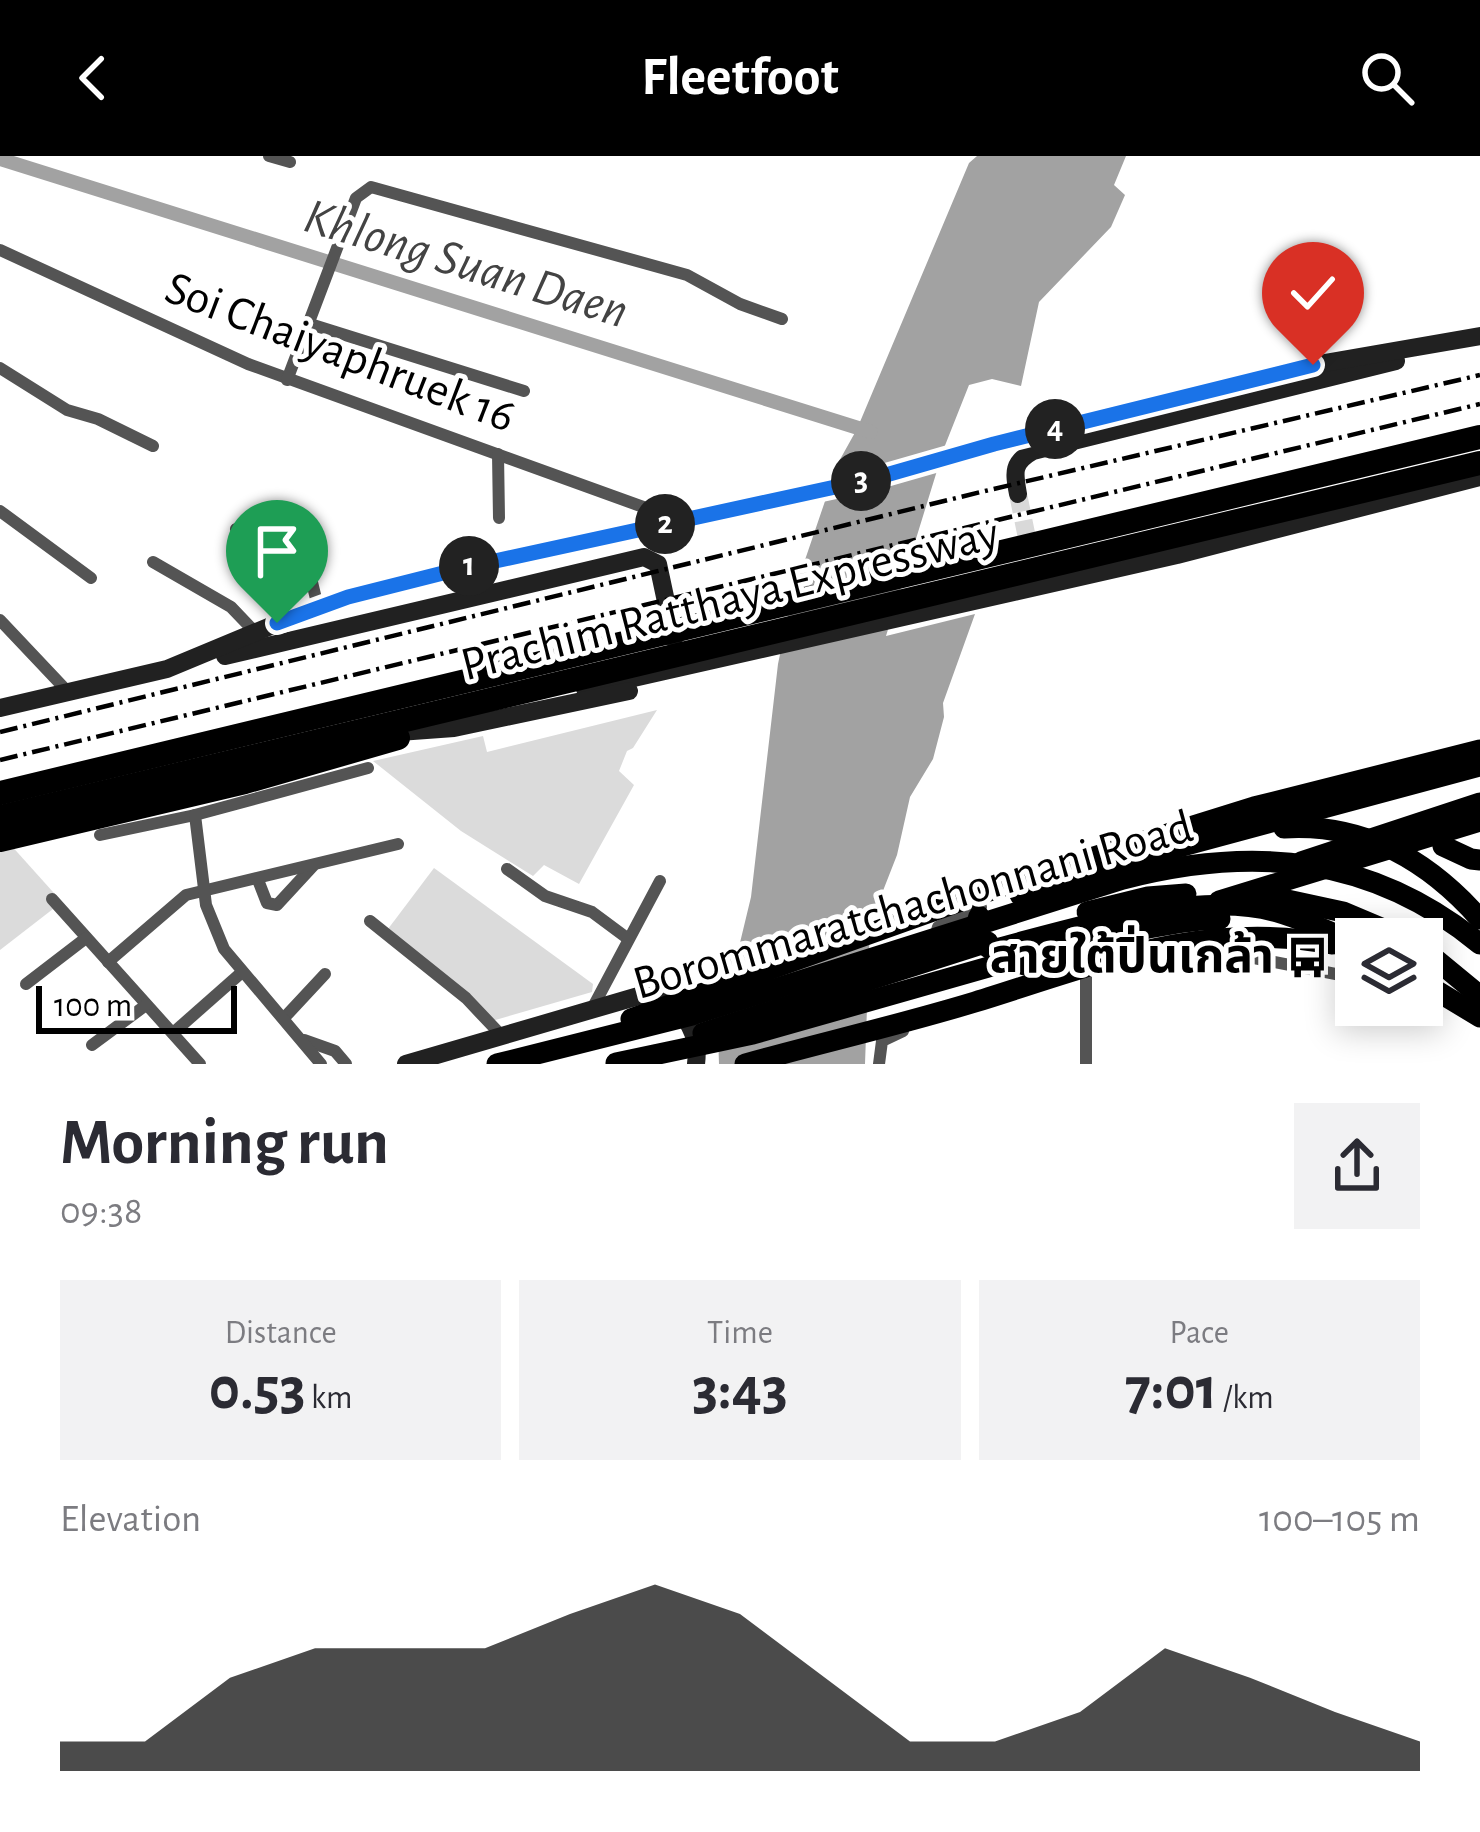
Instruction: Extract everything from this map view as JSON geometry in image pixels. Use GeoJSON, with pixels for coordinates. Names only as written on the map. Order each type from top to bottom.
{"type":"FeatureCollection","features":[{"type":"Feature","properties":{"kind":"highway","name":"Prachim Ratthaya Expressway"},"geometry":{"type":"LineString","coordinates":[[0,793],[1480,437]]}},
{"type":"Feature","properties":{"kind":"highway","name":"Prachim Ratthaya Expressway"},"geometry":{"type":"LineString","coordinates":[[0,814],[536,691],[1480,463]]}},
{"type":"Feature","properties":{"kind":"highway"},"geometry":{"type":"LineString","coordinates":[[0,840],[315,764],[536,691]]}},
{"type":"Feature","properties":{"kind":"main road"},"geometry":{"type":"LineString","coordinates":[[228,647],[317,607],[463,568],[872,479],[1313,365],[1480,336]]}},
{"type":"Feature","properties":{"kind":"main road"},"geometry":{"type":"LineString","coordinates":[[1018,494],[1013,470],[1019,459],[1033,451],[1317,383],[1480,336]]}},
{"type":"Feature","properties":{"kind":"main road"},"geometry":{"type":"LineString","coordinates":[[1027,538],[1041,583],[1062,592],[1432,500],[1480,480]]}},
{"type":"Feature","properties":{"kind":"main road"},"geometry":{"type":"LineString","coordinates":[[0,814],[290,740],[458,717],[1178,555],[1480,480]]}},
{"type":"Feature","properties":{"kind":"main road"},"geometry":{"type":"LineString","coordinates":[[167,669],[228,647],[613,553],[653,551],[666,559],[681,624],[683,661],[673,675],[653,684],[454,728],[290,740]]}},
{"type":"Feature","properties":{"kind":"main road"},"geometry":{"type":"LineString","coordinates":[[0,708],[644,557],[658,564],[674,633],[663,650],[644,655],[288,732],[0,803]]}},
{"type":"Feature","properties":{"kind":"main road"},"geometry":{"type":"LineString","coordinates":[[1335,937],[1274,911],[1190,906],[1101,922],[992,950],[984,948],[974,932],[982,907],[1480,750]]}},
{"type":"Feature","properties":{"kind":"main road"},"geometry":{"type":"LineString","coordinates":[[545,1050],[1014,882],[1480,766]]}},
{"type":"Feature","properties":{"kind":"main road"},"geometry":{"type":"LineString","coordinates":[[1480,789],[1451,803],[1442,814],[1438,833],[1443,846],[1452,852],[1480,860]]}},
{"type":"Feature","properties":{"kind":"main road"},"geometry":{"type":"LineString","coordinates":[[1110,936],[1176,904],[1480,803]]}},
{"type":"Feature","properties":{"kind":"main road"},"geometry":{"type":"LineString","coordinates":[[1253,819],[1366,837],[1419,865],[1480,919]]}},
{"type":"Feature","properties":{"kind":"main road"},"geometry":{"type":"LineString","coordinates":[[614,1063],[753,1034],[1273,886],[1480,820]]}},
{"type":"Feature","properties":{"kind":"main road","name":"Borommaratchachonnani Road"},"geometry":{"type":"LineString","coordinates":[[497,1064],[692,1015],[1123,879],[1195,863],[1256,859],[1322,867],[1381,884],[1436,912],[1480,944]]}},
{"type":"Feature","properties":{"kind":"main road","name":"Borommaratchachonnani Road"},"geometry":{"type":"LineString","coordinates":[[614,1063],[1114,904],[1183,894],[1279,896],[1357,918]]}},
{"type":"Feature","properties":{"kind":"main road"},"geometry":{"type":"LineString","coordinates":[[683,1064],[963,986],[1110,936],[1169,923],[1261,918],[1335,927]]}},
{"type":"Feature","properties":{"kind":"main road"},"geometry":{"type":"LineString","coordinates":[[745,1064],[1176,942],[1286,937],[1335,943]]}},
{"type":"Feature","properties":{"kind":"main road"},"geometry":{"type":"LineString","coordinates":[[1443,960],[1480,979]]}},
{"type":"Feature","properties":{"kind":"main road"},"geometry":{"type":"LineString","coordinates":[[1443,968],[1480,999]]}},
{"type":"Feature","properties":{"kind":"main road"},"geometry":{"type":"LineString","coordinates":[[1443,981],[1480,999]]}},
{"type":"Feature","properties":{"kind":"main road"},"geometry":{"type":"LineString","coordinates":[[1443,994],[1480,1017]]}},
{"type":"Feature","properties":{"kind":"main road"},"geometry":{"type":"LineString","coordinates":[[406,1064],[642,995],[675,1007],[695,1036],[696,1064]]}},
{"type":"Feature","properties":{"kind":"street"},"geometry":{"type":"LineString","coordinates":[[269,156],[290,162]]}},
{"type":"Feature","properties":{"kind":"street"},"geometry":{"type":"LineString","coordinates":[[287,380],[356,197],[371,187],[385,187],[687,275],[728,298],[782,319]]}},
{"type":"Feature","properties":{"kind":"street","name":"Soi Chaiyaphruek 16"},"geometry":{"type":"LineString","coordinates":[[0,250],[287,380],[657,512]]}},
{"type":"Feature","properties":{"kind":"street"},"geometry":{"type":"LineString","coordinates":[[310,324],[524,391]]}},
{"type":"Feature","properties":{"kind":"street"},"geometry":{"type":"LineString","coordinates":[[0,368],[67,410],[98,418],[153,446]]}},
{"type":"Feature","properties":{"kind":"street"},"geometry":{"type":"LineString","coordinates":[[498,454],[500,518]]}},
{"type":"Feature","properties":{"kind":"street"},"geometry":{"type":"LineString","coordinates":[[0,512],[91,578]]}},
{"type":"Feature","properties":{"kind":"street"},"geometry":{"type":"LineString","coordinates":[[236,529],[309,570],[317,607]]}},
{"type":"Feature","properties":{"kind":"street"},"geometry":{"type":"LineString","coordinates":[[153,562],[231,607],[255,632]]}},
{"type":"Feature","properties":{"kind":"street"},"geometry":{"type":"LineString","coordinates":[[0,620],[68,692]]}},
{"type":"Feature","properties":{"kind":"street"},"geometry":{"type":"LineString","coordinates":[[100,835],[195,815],[368,768]]}},
{"type":"Feature","properties":{"kind":"street"},"geometry":{"type":"LineString","coordinates":[[195,815],[212,924],[241,973],[321,1064]]}},
{"type":"Feature","properties":{"kind":"street"},"geometry":{"type":"LineString","coordinates":[[108,962],[176,900],[398,844]]}},
{"type":"Feature","properties":{"kind":"street"},"geometry":{"type":"LineString","coordinates":[[258,880],[267,903],[277,905],[314,864]]}},
{"type":"Feature","properties":{"kind":"street"},"geometry":{"type":"LineString","coordinates":[[507,869],[545,896],[592,912],[627,938]]}},
{"type":"Feature","properties":{"kind":"street"},"geometry":{"type":"LineString","coordinates":[[593,1007],[660,881]]}},
{"type":"Feature","properties":{"kind":"street"},"geometry":{"type":"LineString","coordinates":[[52,899],[200,1064]]}},
{"type":"Feature","properties":{"kind":"street"},"geometry":{"type":"LineString","coordinates":[[935,1019],[947,987],[934,935],[950,919],[982,907]]}},
{"type":"Feature","properties":{"kind":"street"},"geometry":{"type":"LineString","coordinates":[[370,921],[466,998],[500,1035]]}},
{"type":"Feature","properties":{"kind":"street"},"geometry":{"type":"LineString","coordinates":[[26,984],[86,938]]}},
{"type":"Feature","properties":{"kind":"street"},"geometry":{"type":"LineString","coordinates":[[878,1064],[883,1041],[935,1019],[1132,958],[1215,954],[1335,974]]}},
{"type":"Feature","properties":{"kind":"street"},"geometry":{"type":"LineString","coordinates":[[172,1033],[241,973]]}},
{"type":"Feature","properties":{"kind":"street"},"geometry":{"type":"LineString","coordinates":[[1084,1064],[1086,973]]}},
{"type":"Feature","properties":{"kind":"street"},"geometry":{"type":"LineString","coordinates":[[284,1018],[325,974]]}},
{"type":"Feature","properties":{"kind":"street"},"geometry":{"type":"LineString","coordinates":[[947,987],[979,1006]]}},
{"type":"Feature","properties":{"kind":"street"},"geometry":{"type":"LineString","coordinates":[[1443,996],[1448,997]]}},
{"type":"Feature","properties":{"kind":"street"},"geometry":{"type":"LineString","coordinates":[[92,1045],[146,1005]]}},
{"type":"Feature","properties":{"kind":"street"},"geometry":{"type":"LineString","coordinates":[[304,1040],[335,1051],[346,1064]]}},
{"type":"Feature","properties":{"kind":"shaded area"},"geometry":{"type":"Polygon","coordinates":[[[977,156],[1126,156],[1114,185],[1125,195],[1111,227],[1039,302],[1021,386],[992,379],[969,385],[944,448],[886,636],[975,614],[943,703],[933,759],[910,797],[897,855],[870,924],[865,1064],[719,1064],[716,972],[738,951],[751,897],[778,664],[791,601],[838,463],[857,429],[969,163],[977,156]]]}},
{"type":"Feature","properties":{"kind":"shaded area"},"geometry":{"type":"Polygon","coordinates":[[[657,710],[627,751],[619,771],[634,785],[579,884],[544,865],[533,876],[461,831],[373,761],[483,736],[487,752],[657,710]]]}},
{"type":"Feature","properties":{"kind":"shaded area"},"geometry":{"type":"Polygon","coordinates":[[[0,833],[62,902],[0,950],[0,833]]]}},
{"type":"Feature","properties":{"kind":"shaded area"},"geometry":{"type":"Polygon","coordinates":[[[434,868],[593,984],[592,992],[492,1021],[388,929],[434,868]]]}},
{"type":"Feature","properties":{"kind":"waterway","name":"Khlong Suan Daen"},"geometry":{"type":"LineString","coordinates":[[0,159],[871,432]]}},
{"type":"Feature","properties":{"kind":"tunnel"},"geometry":{"type":"LineString","coordinates":[[1018,494],[1027,538]]}},
{"type":"Feature","properties":{"kind":"railway"},"geometry":{"type":"LineString","coordinates":[[0,732],[1480,375]]}},
{"type":"Feature","properties":{"kind":"railway"},"geometry":{"type":"LineString","coordinates":[[0,760],[1480,404]]}},
{"type":"Feature","properties":{"kind":"place","name":"สายใต้ปิ่นเกล้า"},"geometry":{"type":"Point","coordinates":[1308,958]}},
{"type":"Feature","properties":{"kind":"route"},"geometry":{"type":"LineString","coordinates":[[277,623],[348,597],[463,568],[872,479],[1313,365]]}}]}
